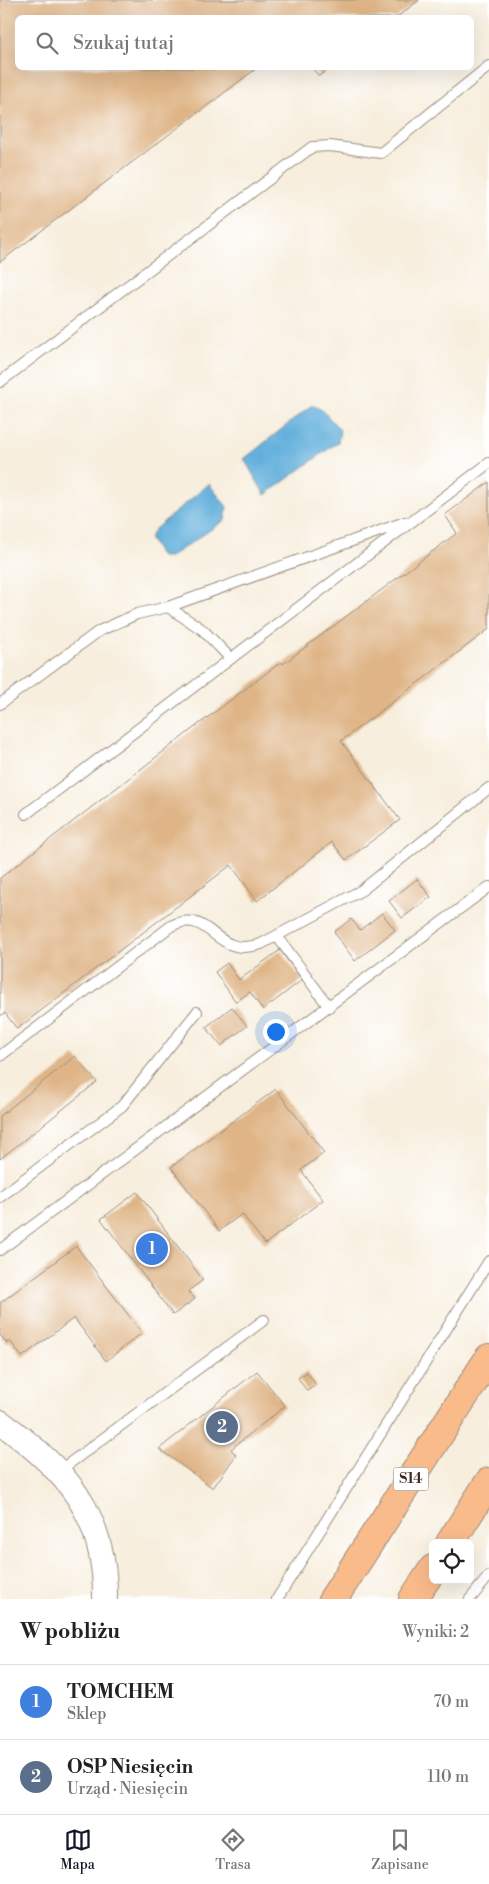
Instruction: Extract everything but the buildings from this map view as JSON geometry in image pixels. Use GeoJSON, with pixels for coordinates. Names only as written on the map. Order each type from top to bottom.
{"type":"FeatureCollection","features":[{"type":"Feature","properties":{"kind":"highway","name":"S14"},"geometry":{"type":"LineString","coordinates":[[333,1599],[489,1358]]}},
{"type":"Feature","properties":{"kind":"highway"},"geometry":{"type":"LineString","coordinates":[[453,1539],[489,1482]]}},
{"type":"Feature","properties":{"kind":"highway"},"geometry":{"type":"LineString","coordinates":[[413,1599],[429,1575]]}},
{"type":"Feature","properties":{"kind":"street"},"geometry":{"type":"LineString","coordinates":[[0,1422],[59,1471],[82,1502],[97,1536],[102,1556],[105,1599]]}},
{"type":"Feature","properties":{"kind":"lane"},"geometry":{"type":"LineString","coordinates":[[0,382],[312,147],[330,146],[381,153],[489,66]]}},
{"type":"Feature","properties":{"kind":"lane"},"geometry":{"type":"LineString","coordinates":[[26,814],[489,462]]}},
{"type":"Feature","properties":{"kind":"lane"},"geometry":{"type":"LineString","coordinates":[[0,704],[99,631],[137,614],[168,607],[416,518]]}},
{"type":"Feature","properties":{"kind":"lane"},"geometry":{"type":"LineString","coordinates":[[168,607],[203,630],[231,658]]}},
{"type":"Feature","properties":{"kind":"lane"},"geometry":{"type":"LineString","coordinates":[[0,1056],[177,923],[188,920],[198,922],[226,944],[238,947],[255,946],[362,890],[489,788]]}},
{"type":"Feature","properties":{"kind":"lane"},"geometry":{"type":"LineString","coordinates":[[0,1250],[489,887]]}},
{"type":"Feature","properties":{"kind":"lane"},"geometry":{"type":"LineString","coordinates":[[277,936],[329,1007]]}},
{"type":"Feature","properties":{"kind":"lane"},"geometry":{"type":"LineString","coordinates":[[0,1197],[122,1106],[197,1012]]}},
{"type":"Feature","properties":{"kind":"lane"},"geometry":{"type":"LineString","coordinates":[[276,1599],[489,1261]]}},
{"type":"Feature","properties":{"kind":"lane"},"geometry":{"type":"LineString","coordinates":[[59,1471],[264,1320]]}},
{"type":"Feature","properties":{"kind":"lane"},"geometry":{"type":"LineString","coordinates":[[470,1599],[489,1576]]}},
{"type":"Feature","properties":{"kind":"water"},"geometry":{"type":"Polygon","coordinates":[[[312,405],[322,410],[340,430],[338,442],[265,495],[244,459],[312,405]]]}},
{"type":"Feature","properties":{"kind":"water"},"geometry":{"type":"Polygon","coordinates":[[[209,484],[227,507],[225,520],[170,557],[161,557],[149,538],[155,529],[209,484]]]}},
{"type":"Feature","properties":{"kind":"place","name":"TOMCHEM"},"geometry":{"type":"Point","coordinates":[152,1249]}},
{"type":"Feature","properties":{"kind":"place","name":"OSP Niesięcin"},"geometry":{"type":"Point","coordinates":[222,1427]}}]}
